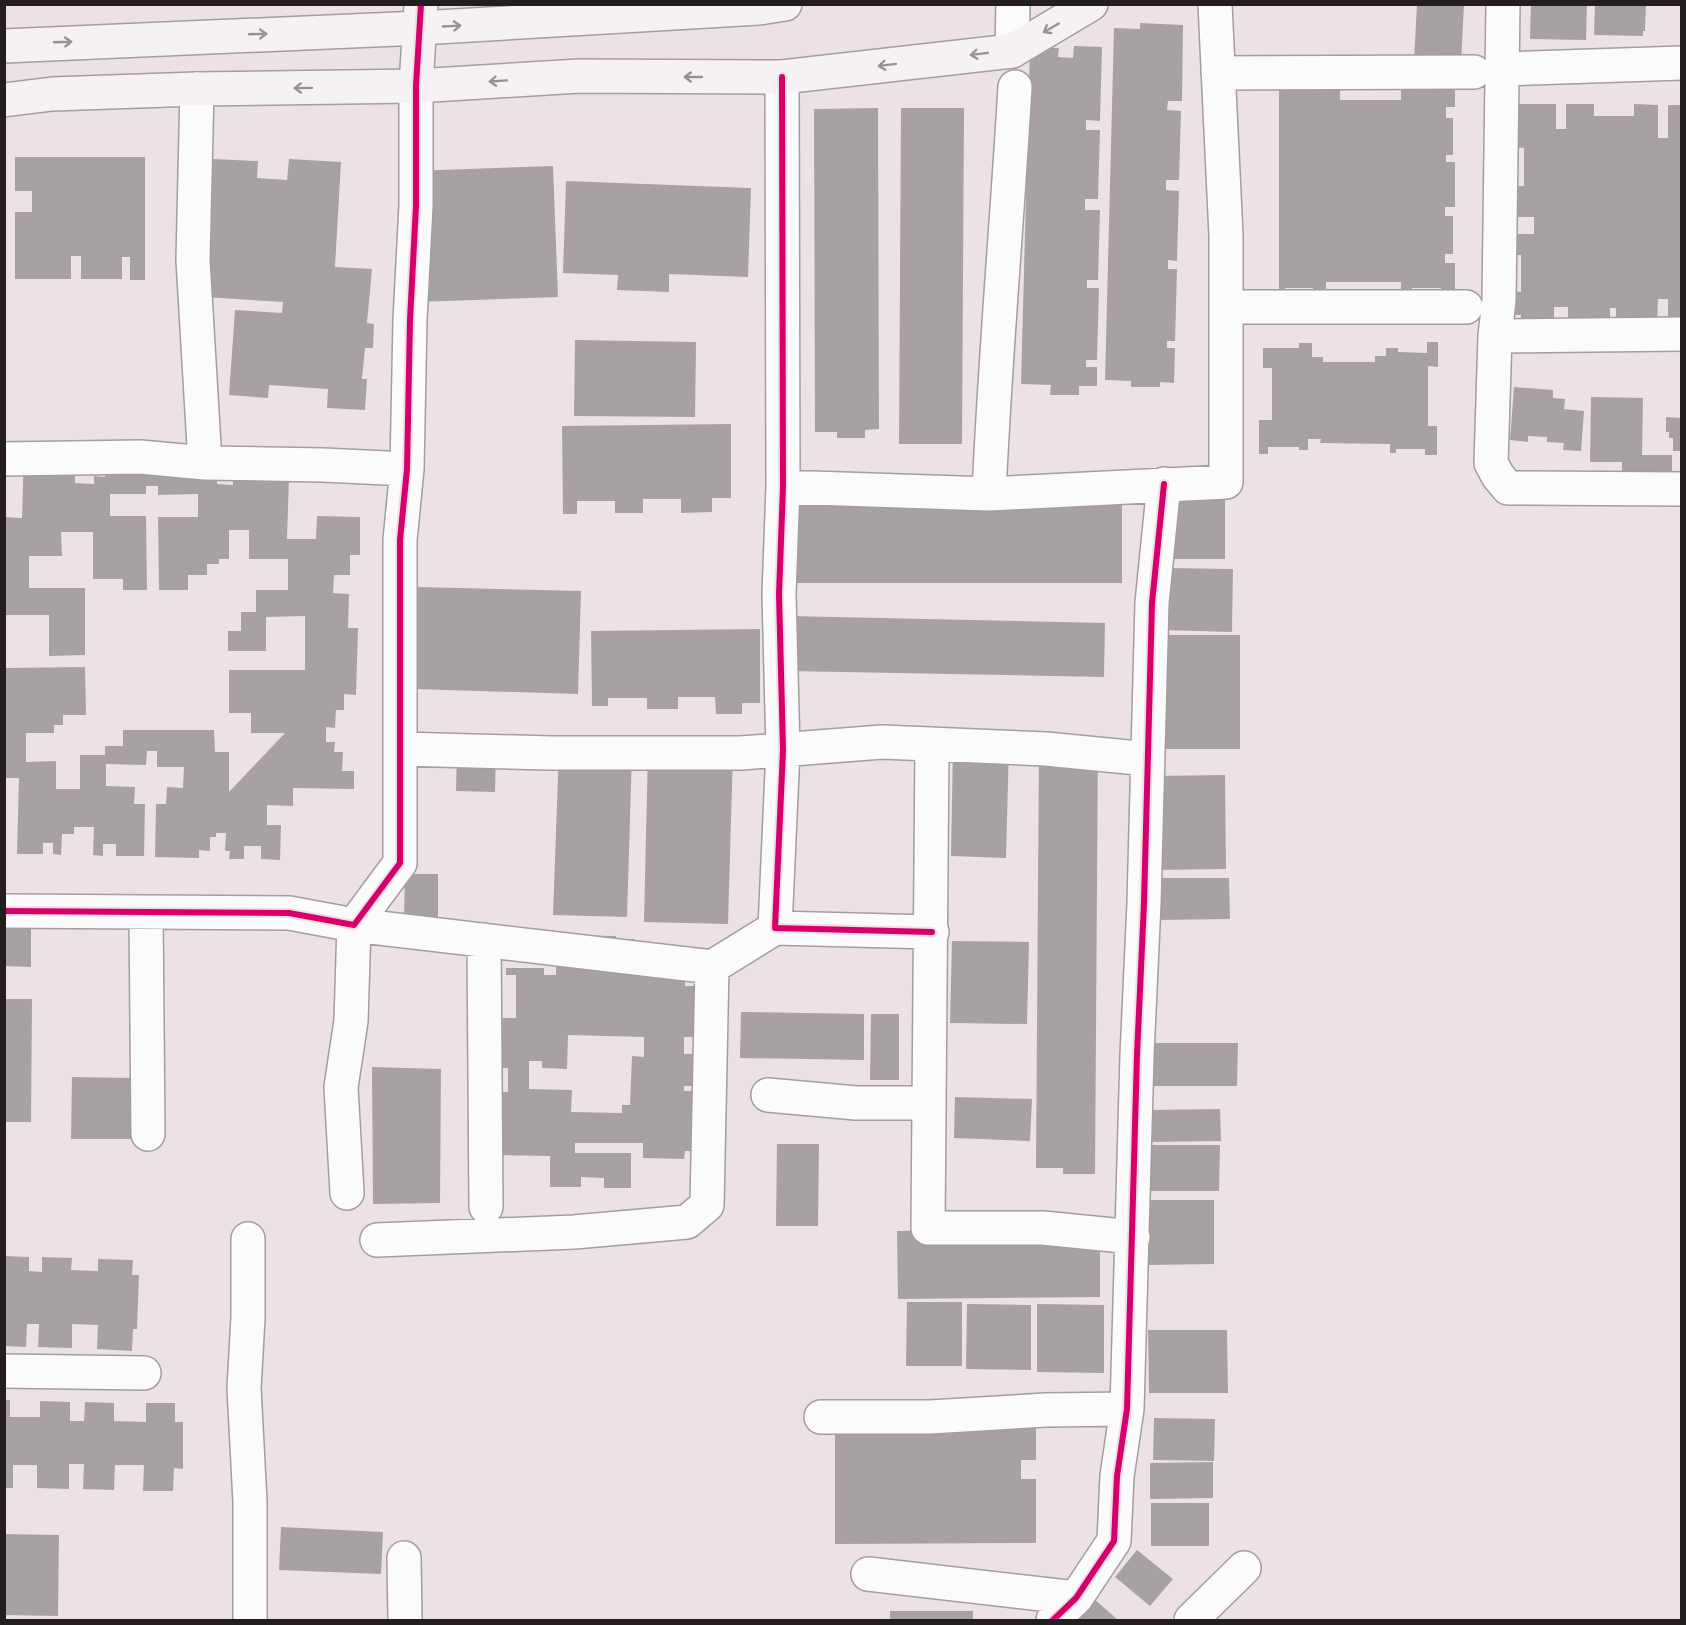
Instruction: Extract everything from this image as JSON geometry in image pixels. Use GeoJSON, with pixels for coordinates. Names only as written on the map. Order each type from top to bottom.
{"type":"FeatureCollection","features":[{"type":"Feature","properties":{"kind":"main road"},"geometry":{"type":"LineString","coordinates":[[4,46],[420,16],[759,8],[785,4]]}},
{"type":"Feature","properties":{"kind":"main road"},"geometry":{"type":"LineString","coordinates":[[4,100],[52,94],[197,89],[416,86],[579,76],[782,77],[1012,51],[1090,4]]}},
{"type":"Feature","properties":{"kind":"main road"},"geometry":{"type":"LineString","coordinates":[[416,86],[420,16]]}},
{"type":"Feature","properties":{"kind":"street"},"geometry":{"type":"LineString","coordinates":[[1012,4],[1012,51]]}},
{"type":"Feature","properties":{"kind":"street"},"geometry":{"type":"LineString","coordinates":[[783,487],[989,494],[1226,482],[1226,236],[1215,4]]}},
{"type":"Feature","properties":{"kind":"street"},"geometry":{"type":"LineString","coordinates":[[1503,4],[1488,70],[1498,300],[1491,463],[1508,488],[1682,489]]}},
{"type":"Feature","properties":{"kind":"street"},"geometry":{"type":"LineString","coordinates":[[1218,74],[1488,70],[1682,63]]}},
{"type":"Feature","properties":{"kind":"street"},"geometry":{"type":"LineString","coordinates":[[775,928],[783,750],[779,594],[783,487],[782,77]]}},
{"type":"Feature","properties":{"kind":"street"},"geometry":{"type":"LineString","coordinates":[[347,1193],[341,1087],[351,1021],[354,925],[400,864],[400,540],[407,469],[410,320],[416,206],[416,86]]}},
{"type":"Feature","properties":{"kind":"street"},"geometry":{"type":"LineString","coordinates":[[989,494],[994,376],[1004,266],[1015,87]]}},
{"type":"Feature","properties":{"kind":"street"},"geometry":{"type":"LineString","coordinates":[[197,89],[193,260],[205,463]]}},
{"type":"Feature","properties":{"kind":"street"},"geometry":{"type":"LineString","coordinates":[[1226,307],[1466,308]]}},
{"type":"Feature","properties":{"kind":"street"},"geometry":{"type":"LineString","coordinates":[[1495,336],[1682,334]]}},
{"type":"Feature","properties":{"kind":"street"},"geometry":{"type":"LineString","coordinates":[[4,459],[140,457],[205,463],[407,469]]}},
{"type":"Feature","properties":{"kind":"street"},"geometry":{"type":"LineString","coordinates":[[868,1574],[1064,1609],[1114,1541],[1117,1476],[1127,1409],[1152,603],[1164,484]]}},
{"type":"Feature","properties":{"kind":"street"},"geometry":{"type":"LineString","coordinates":[[400,749],[550,753],[741,753],[882,742],[1046,749],[1148,759]]}},
{"type":"Feature","properties":{"kind":"street"},"geometry":{"type":"LineString","coordinates":[[932,744],[928,1228],[1043,1228],[1133,1237]]}},
{"type":"Feature","properties":{"kind":"street"},"geometry":{"type":"LineString","coordinates":[[4,911],[289,913],[354,925],[712,967],[775,928],[932,932]]}},
{"type":"Feature","properties":{"kind":"street"},"geometry":{"type":"LineString","coordinates":[[146,913],[148,1134]]}},
{"type":"Feature","properties":{"kind":"street"},"geometry":{"type":"LineString","coordinates":[[484,940],[486,1207]]}},
{"type":"Feature","properties":{"kind":"street"},"geometry":{"type":"LineString","coordinates":[[377,1240],[574,1232],[687,1222],[707,1205],[712,967]]}},
{"type":"Feature","properties":{"kind":"street"},"geometry":{"type":"LineString","coordinates":[[768,1095],[856,1103],[928,1103]]}},
{"type":"Feature","properties":{"kind":"street"},"geometry":{"type":"LineString","coordinates":[[248,1239],[248,1318],[244,1388],[250,1502],[250,1620]]}},
{"type":"Feature","properties":{"kind":"street"},"geometry":{"type":"LineString","coordinates":[[4,1371],[144,1373]]}},
{"type":"Feature","properties":{"kind":"street"},"geometry":{"type":"LineString","coordinates":[[820,1417],[930,1417],[1046,1410],[1127,1409]]}},
{"type":"Feature","properties":{"kind":"street"},"geometry":{"type":"LineString","coordinates":[[404,1558],[405,1620]]}},
{"type":"Feature","properties":{"kind":"street"},"geometry":{"type":"LineString","coordinates":[[1191,1620],[1244,1568]]}},
{"type":"Feature","properties":{"kind":"building"},"geometry":{"type":"Polygon","coordinates":[[[1417,4],[1464,4],[1461,63],[1414,61],[1417,4]]]}},
{"type":"Feature","properties":{"kind":"building"},"geometry":{"type":"Polygon","coordinates":[[[1531,4],[1587,4],[1586,40],[1530,39],[1531,4]]]}},
{"type":"Feature","properties":{"kind":"building"},"geometry":{"type":"Polygon","coordinates":[[[1595,4],[1646,4],[1643,36],[1594,35],[1595,4]]]}},
{"type":"Feature","properties":{"kind":"building"},"geometry":{"type":"Polygon","coordinates":[[[1140,23],[1183,25],[1182,101],[1168,101],[1167,110],[1181,111],[1179,180],[1166,180],[1166,190],[1179,191],[1177,261],[1168,260],[1168,269],[1177,269],[1175,341],[1167,341],[1167,348],[1175,348],[1174,383],[1160,382],[1160,387],[1131,387],[1131,381],[1105,380],[1114,28],[1140,29],[1140,23]]]}},
{"type":"Feature","properties":{"kind":"building"},"geometry":{"type":"Polygon","coordinates":[[[1074,46],[1102,47],[1100,121],[1086,120],[1086,130],[1100,130],[1098,199],[1085,199],[1085,210],[1100,210],[1098,280],[1087,280],[1087,288],[1099,288],[1097,360],[1086,360],[1086,367],[1097,367],[1097,386],[1079,386],[1079,395],[1050,395],[1051,385],[1021,384],[1030,47],[1059,48],[1058,57],[1073,58],[1074,46]]]}},
{"type":"Feature","properties":{"kind":"building"},"geometry":{"type":"Polygon","coordinates":[[[1279,89],[1340,89],[1340,100],[1401,100],[1401,89],[1455,89],[1455,107],[1446,107],[1446,118],[1453,118],[1453,155],[1446,155],[1446,162],[1455,162],[1455,207],[1445,207],[1445,216],[1453,216],[1453,254],[1445,254],[1445,263],[1455,263],[1455,293],[1441,293],[1441,288],[1412,288],[1412,293],[1401,293],[1401,282],[1326,282],[1326,294],[1313,294],[1313,288],[1285,288],[1285,294],[1279,294],[1279,89]]]}},
{"type":"Feature","properties":{"kind":"building"},"geometry":{"type":"Polygon","coordinates":[[[1513,104],[1556,104],[1556,129],[1566,129],[1566,104],[1594,104],[1594,116],[1634,116],[1634,104],[1658,105],[1658,138],[1668,138],[1668,105],[1682,105],[1682,328],[1668,328],[1668,299],[1658,299],[1657,328],[1631,328],[1631,317],[1616,317],[1616,308],[1610,308],[1610,317],[1594,317],[1594,327],[1568,327],[1568,307],[1554,307],[1554,327],[1521,326],[1521,315],[1512,315],[1512,291],[1521,292],[1521,255],[1512,255],[1512,234],[1534,234],[1534,217],[1512,217],[1513,186],[1524,186],[1524,148],[1513,147],[1513,104]]]}},
{"type":"Feature","properties":{"kind":"building"},"geometry":{"type":"Polygon","coordinates":[[[878,108],[879,429],[865,430],[865,438],[837,438],[837,432],[815,432],[814,109],[878,108]]]}},
{"type":"Feature","properties":{"kind":"building"},"geometry":{"type":"Polygon","coordinates":[[[901,108],[964,108],[962,444],[899,444],[901,108]]]}},
{"type":"Feature","properties":{"kind":"building"},"geometry":{"type":"Polygon","coordinates":[[[15,157],[145,157],[145,280],[130,280],[130,257],[122,257],[122,279],[81,279],[81,256],[71,256],[71,279],[15,279],[15,212],[32,212],[32,191],[15,191],[15,157]]]}},
{"type":"Feature","properties":{"kind":"building"},"geometry":{"type":"Polygon","coordinates":[[[213,159],[258,161],[257,178],[287,180],[289,159],[341,162],[335,267],[372,269],[367,323],[374,324],[373,348],[365,348],[362,379],[367,379],[365,410],[327,408],[328,389],[269,385],[268,398],[229,395],[235,310],[282,313],[283,302],[205,297],[213,159]]]}},
{"type":"Feature","properties":{"kind":"building"},"geometry":{"type":"Polygon","coordinates":[[[553,166],[558,297],[416,302],[412,171],[553,166]]]}},
{"type":"Feature","properties":{"kind":"building"},"geometry":{"type":"Polygon","coordinates":[[[566,181],[751,188],[748,277],[669,274],[669,292],[617,290],[618,275],[563,273],[566,181]]]}},
{"type":"Feature","properties":{"kind":"building"},"geometry":{"type":"Polygon","coordinates":[[[575,340],[696,342],[695,417],[574,416],[575,340]]]}},
{"type":"Feature","properties":{"kind":"building"},"geometry":{"type":"Polygon","coordinates":[[[1427,342],[1438,342],[1438,367],[1428,366],[1428,426],[1437,426],[1437,455],[1425,455],[1425,449],[1396,449],[1396,453],[1390,453],[1390,444],[1320,443],[1321,439],[1308,439],[1308,450],[1299,450],[1299,447],[1268,447],[1268,454],[1259,454],[1259,420],[1272,420],[1272,368],[1263,368],[1263,348],[1299,348],[1299,343],[1312,343],[1312,357],[1323,357],[1323,362],[1375,362],[1375,356],[1386,356],[1386,348],[1398,348],[1398,352],[1427,353],[1427,342]]]}},
{"type":"Feature","properties":{"kind":"building"},"geometry":{"type":"Polygon","coordinates":[[[1514,387],[1553,390],[1553,398],[1565,399],[1564,409],[1584,411],[1581,451],[1563,450],[1564,443],[1547,442],[1547,437],[1528,436],[1528,442],[1510,440],[1514,387]]]}},
{"type":"Feature","properties":{"kind":"building"},"geometry":{"type":"Polygon","coordinates":[[[1591,397],[1643,398],[1642,455],[1672,455],[1672,474],[1622,474],[1622,462],[1590,462],[1591,397]]]}},
{"type":"Feature","properties":{"kind":"building"},"geometry":{"type":"Polygon","coordinates":[[[1666,417],[1682,418],[1682,451],[1673,451],[1673,438],[1669,438],[1669,432],[1666,432],[1666,417]]]}},
{"type":"Feature","properties":{"kind":"building"},"geometry":{"type":"Polygon","coordinates":[[[731,424],[731,498],[712,498],[712,512],[681,513],[681,499],[643,499],[643,513],[615,513],[615,501],[577,501],[577,514],[563,514],[562,426],[731,424]]]}},
{"type":"Feature","properties":{"kind":"building"},"geometry":{"type":"Polygon","coordinates":[[[290,448],[287,539],[316,539],[317,516],[360,517],[360,555],[350,555],[350,575],[334,575],[333,593],[349,594],[348,628],[358,628],[356,695],[344,694],[344,710],[336,710],[335,728],[326,727],[326,742],[335,742],[334,752],[343,752],[342,771],[354,771],[354,789],[293,788],[293,806],[267,805],[267,825],[281,825],[280,860],[261,859],[261,846],[244,846],[244,859],[229,859],[230,851],[225,851],[226,833],[216,833],[216,837],[210,837],[210,851],[199,850],[199,858],[155,857],[156,804],[166,804],[167,787],[183,788],[184,767],[157,767],[157,751],[147,751],[146,765],[106,764],[106,786],[135,787],[134,804],[145,804],[144,856],[116,856],[116,844],[103,844],[103,856],[93,855],[94,827],[74,827],[74,834],[62,834],[61,855],[53,854],[53,843],[43,843],[43,854],[17,854],[19,778],[4,778],[4,668],[85,667],[86,715],[63,715],[63,725],[54,725],[54,733],[26,733],[26,762],[56,761],[56,789],[80,789],[80,755],[105,755],[105,746],[123,746],[123,730],[214,730],[215,752],[229,752],[229,792],[285,733],[251,733],[251,713],[229,713],[229,670],[305,670],[305,616],[266,617],[266,651],[228,651],[228,631],[241,631],[241,612],[256,612],[256,590],[288,590],[288,559],[249,559],[249,530],[229,530],[229,559],[219,559],[219,564],[207,564],[207,575],[188,575],[188,590],[159,590],[158,517],[198,517],[198,494],[158,495],[158,486],[146,486],[146,494],[110,494],[110,516],[146,516],[147,590],[123,590],[123,579],[93,579],[93,532],[61,532],[62,556],[29,556],[29,588],[85,588],[85,655],[49,656],[49,615],[4,615],[4,517],[22,518],[24,452],[64,465],[64,476],[75,476],[75,483],[94,484],[94,476],[105,477],[105,466],[217,478],[217,484],[233,485],[233,479],[290,448]]]}},
{"type":"Feature","properties":{"kind":"building"},"geometry":{"type":"Polygon","coordinates":[[[1164,484],[1225,484],[1225,559],[1164,559],[1164,484]]]}},
{"type":"Feature","properties":{"kind":"building"},"geometry":{"type":"Polygon","coordinates":[[[794,502],[1122,502],[1122,583],[794,583],[794,502]]]}},
{"type":"Feature","properties":{"kind":"building"},"geometry":{"type":"Polygon","coordinates":[[[1164,568],[1233,569],[1232,632],[1162,630],[1164,568]]]}},
{"type":"Feature","properties":{"kind":"building"},"geometry":{"type":"Polygon","coordinates":[[[418,587],[581,591],[578,694],[415,689],[418,587]]]}},
{"type":"Feature","properties":{"kind":"building"},"geometry":{"type":"Polygon","coordinates":[[[789,616],[1105,623],[1104,677],[788,671],[789,616]]]}},
{"type":"Feature","properties":{"kind":"building"},"geometry":{"type":"Polygon","coordinates":[[[760,629],[760,703],[742,703],[742,714],[716,714],[715,697],[678,697],[678,709],[647,709],[647,698],[608,698],[608,706],[592,706],[591,631],[760,629]]]}},
{"type":"Feature","properties":{"kind":"building"},"geometry":{"type":"Polygon","coordinates":[[[1162,635],[1240,635],[1240,749],[1162,749],[1162,635]]]}},
{"type":"Feature","properties":{"kind":"building"},"geometry":{"type":"Polygon","coordinates":[[[1039,743],[1098,744],[1095,1174],[1063,1174],[1063,1168],[1036,1168],[1039,743]]]}},
{"type":"Feature","properties":{"kind":"building"},"geometry":{"type":"Polygon","coordinates":[[[953,744],[1009,745],[1006,858],[951,856],[953,744]]]}},
{"type":"Feature","properties":{"kind":"building"},"geometry":{"type":"Polygon","coordinates":[[[457,749],[496,751],[495,792],[456,791],[457,749]]]}},
{"type":"Feature","properties":{"kind":"building"},"geometry":{"type":"Polygon","coordinates":[[[559,749],[632,752],[627,917],[553,915],[559,749]]]}},
{"type":"Feature","properties":{"kind":"building"},"geometry":{"type":"Polygon","coordinates":[[[648,749],[733,752],[728,924],[644,922],[648,749]]]}},
{"type":"Feature","properties":{"kind":"building"},"geometry":{"type":"Polygon","coordinates":[[[1225,775],[1226,869],[1154,870],[1153,776],[1225,775]]]}},
{"type":"Feature","properties":{"kind":"building"},"geometry":{"type":"Polygon","coordinates":[[[405,874],[438,874],[438,917],[404,917],[405,874]]]}},
{"type":"Feature","properties":{"kind":"building"},"geometry":{"type":"Polygon","coordinates":[[[1155,878],[1229,878],[1230,919],[1156,920],[1155,878]]]}},
{"type":"Feature","properties":{"kind":"building"},"geometry":{"type":"Polygon","coordinates":[[[4,911],[31,911],[31,967],[4,966],[4,911]]]}},
{"type":"Feature","properties":{"kind":"building"},"geometry":{"type":"Polygon","coordinates":[[[557,935],[616,936],[616,939],[634,939],[634,969],[685,969],[685,986],[695,986],[695,1037],[684,1037],[684,1054],[696,1054],[696,1086],[684,1086],[684,1091],[696,1091],[695,1151],[685,1151],[684,1159],[643,1158],[643,1143],[575,1143],[575,1153],[631,1153],[631,1188],[604,1188],[604,1178],[581,1177],[581,1187],[550,1187],[550,1156],[495,1155],[496,1092],[508,1092],[508,1068],[496,1068],[497,1018],[516,1018],[516,975],[506,975],[506,968],[544,968],[544,975],[556,975],[557,935]],[[568,1035],[567,1069],[542,1068],[542,1061],[529,1061],[529,1089],[572,1090],[571,1112],[622,1113],[622,1105],[630,1105],[632,1056],[644,1057],[644,1037],[568,1035]]]}},
{"type":"Feature","properties":{"kind":"building"},"geometry":{"type":"Polygon","coordinates":[[[952,941],[1029,942],[1027,1024],[950,1023],[952,941]]]}},
{"type":"Feature","properties":{"kind":"building"},"geometry":{"type":"Polygon","coordinates":[[[4,999],[32,999],[31,1122],[4,1122],[4,999]]]}},
{"type":"Feature","properties":{"kind":"building"},"geometry":{"type":"Polygon","coordinates":[[[741,1012],[864,1014],[864,1060],[740,1058],[741,1012]]]}},
{"type":"Feature","properties":{"kind":"building"},"geometry":{"type":"Polygon","coordinates":[[[871,1014],[899,1014],[899,1080],[870,1080],[871,1014]]]}},
{"type":"Feature","properties":{"kind":"building"},"geometry":{"type":"Polygon","coordinates":[[[1152,1043],[1238,1043],[1237,1086],[1152,1086],[1152,1043]]]}},
{"type":"Feature","properties":{"kind":"building"},"geometry":{"type":"Polygon","coordinates":[[[372,1067],[441,1069],[440,1203],[373,1204],[372,1067]]]}},
{"type":"Feature","properties":{"kind":"building"},"geometry":{"type":"Polygon","coordinates":[[[72,1077],[131,1078],[131,1139],[71,1139],[72,1077]]]}},
{"type":"Feature","properties":{"kind":"building"},"geometry":{"type":"Polygon","coordinates":[[[955,1097],[1032,1099],[1030,1141],[954,1138],[955,1097]]]}},
{"type":"Feature","properties":{"kind":"building"},"geometry":{"type":"Polygon","coordinates":[[[1220,1109],[1221,1141],[1148,1142],[1148,1110],[1220,1109]]]}},
{"type":"Feature","properties":{"kind":"building"},"geometry":{"type":"Polygon","coordinates":[[[777,1144],[819,1144],[818,1226],[776,1226],[777,1144]]]}},
{"type":"Feature","properties":{"kind":"building"},"geometry":{"type":"Polygon","coordinates":[[[1151,1145],[1220,1145],[1219,1191],[1150,1191],[1151,1145]]]}},
{"type":"Feature","properties":{"kind":"building"},"geometry":{"type":"Polygon","coordinates":[[[1148,1200],[1214,1200],[1214,1264],[1149,1265],[1148,1200]]]}},
{"type":"Feature","properties":{"kind":"building"},"geometry":{"type":"Polygon","coordinates":[[[1100,1228],[1100,1297],[898,1299],[897,1231],[1100,1228]]]}},
{"type":"Feature","properties":{"kind":"building"},"geometry":{"type":"Polygon","coordinates":[[[4,1256],[29,1257],[29,1271],[42,1272],[42,1257],[72,1258],[71,1270],[98,1271],[98,1259],[133,1260],[132,1275],[139,1275],[137,1329],[133,1329],[132,1351],[97,1349],[98,1325],[72,1324],[72,1348],[38,1347],[39,1324],[27,1324],[26,1347],[4,1346],[4,1256]]]}},
{"type":"Feature","properties":{"kind":"building"},"geometry":{"type":"Polygon","coordinates":[[[907,1302],[962,1302],[962,1366],[906,1366],[907,1302]]]}},
{"type":"Feature","properties":{"kind":"building"},"geometry":{"type":"Polygon","coordinates":[[[967,1304],[1031,1305],[1031,1370],[966,1369],[967,1304]]]}},
{"type":"Feature","properties":{"kind":"building"},"geometry":{"type":"Polygon","coordinates":[[[1037,1304],[1104,1305],[1104,1373],[1037,1372],[1037,1304]]]}},
{"type":"Feature","properties":{"kind":"building"},"geometry":{"type":"Polygon","coordinates":[[[1148,1330],[1227,1330],[1228,1393],[1149,1393],[1148,1330]]]}},
{"type":"Feature","properties":{"kind":"building"},"geometry":{"type":"Polygon","coordinates":[[[4,1400],[10,1400],[10,1417],[40,1417],[40,1401],[70,1402],[70,1421],[84,1421],[85,1402],[114,1403],[114,1421],[146,1422],[146,1403],[175,1403],[175,1422],[183,1422],[183,1469],[174,1468],[173,1491],[143,1491],[144,1465],[115,1465],[114,1490],[83,1489],[84,1464],[69,1464],[69,1489],[37,1488],[37,1465],[13,1465],[13,1488],[4,1488],[4,1400]]]}},
{"type":"Feature","properties":{"kind":"building"},"geometry":{"type":"Polygon","coordinates":[[[1154,1418],[1215,1419],[1214,1461],[1153,1460],[1154,1418]]]}},
{"type":"Feature","properties":{"kind":"building"},"geometry":{"type":"Polygon","coordinates":[[[835,1421],[1036,1421],[1036,1460],[1021,1460],[1021,1479],[1036,1479],[1036,1543],[835,1544],[835,1421]]]}},
{"type":"Feature","properties":{"kind":"building"},"geometry":{"type":"Polygon","coordinates":[[[1213,1462],[1213,1498],[1150,1499],[1150,1463],[1213,1462]]]}},
{"type":"Feature","properties":{"kind":"building"},"geometry":{"type":"Polygon","coordinates":[[[1151,1503],[1209,1503],[1209,1546],[1151,1546],[1151,1503]]]}},
{"type":"Feature","properties":{"kind":"building"},"geometry":{"type":"Polygon","coordinates":[[[281,1527],[383,1532],[381,1574],[279,1570],[281,1527]]]}},
{"type":"Feature","properties":{"kind":"building"},"geometry":{"type":"Polygon","coordinates":[[[4,1534],[59,1535],[58,1616],[4,1615],[4,1534]]]}},
{"type":"Feature","properties":{"kind":"building"},"geometry":{"type":"Polygon","coordinates":[[[1137,1550],[1173,1579],[1150,1606],[1115,1577],[1137,1550]]]}},
{"type":"Feature","properties":{"kind":"building"},"geometry":{"type":"Polygon","coordinates":[[[1085,1591],[1118,1620],[1058,1620],[1085,1591]]]}},
{"type":"Feature","properties":{"kind":"building"},"geometry":{"type":"Polygon","coordinates":[[[890,1611],[973,1611],[973,1620],[890,1620],[890,1611]]]}},
{"type":"Feature","properties":{"kind":"cycle path"},"geometry":{"type":"LineString","coordinates":[[4,911],[289,913],[354,925],[400,863],[400,540],[407,469],[410,320],[416,206],[416,86],[421,4]]}},
{"type":"Feature","properties":{"kind":"cycle path"},"geometry":{"type":"LineString","coordinates":[[782,77],[783,487],[779,594],[783,750],[775,928],[932,932]]}},
{"type":"Feature","properties":{"kind":"cycle path"},"geometry":{"type":"LineString","coordinates":[[1053,1620],[1076,1598],[1114,1541],[1117,1476],[1127,1409],[1152,603],[1164,484]]}}]}
